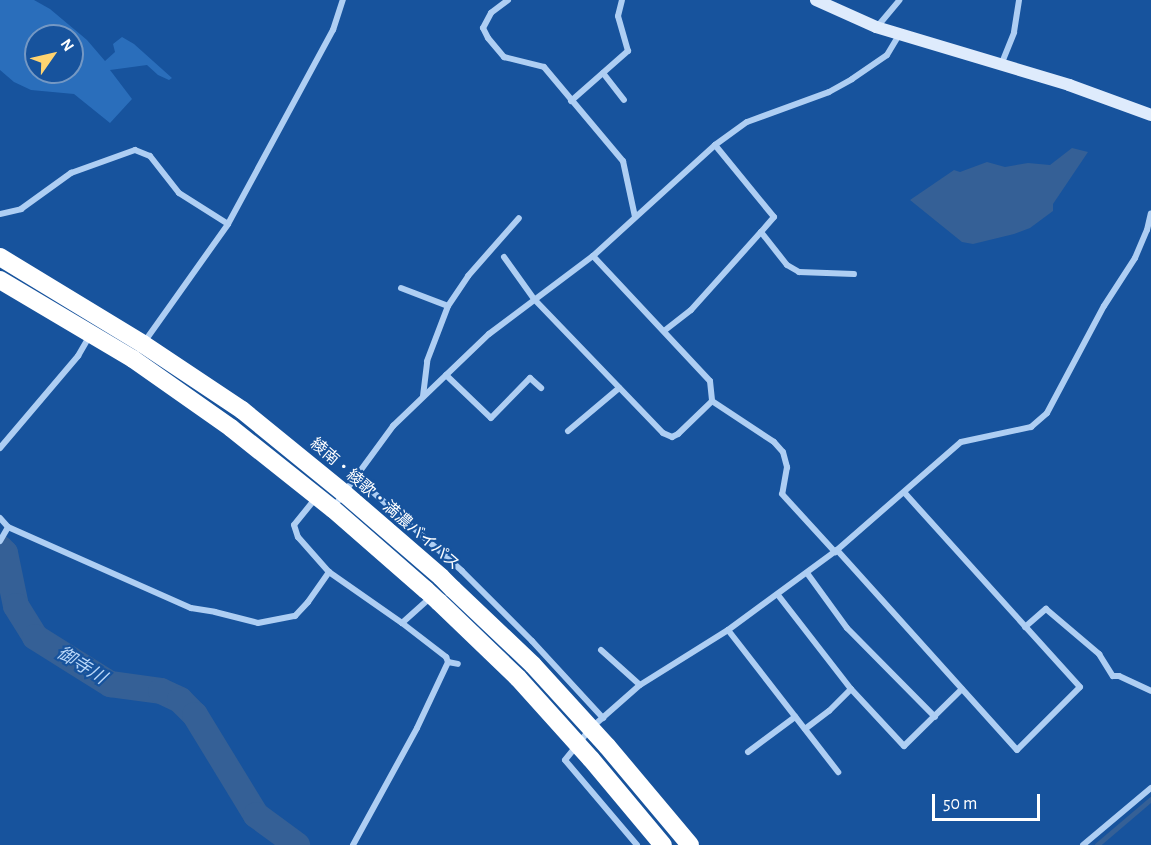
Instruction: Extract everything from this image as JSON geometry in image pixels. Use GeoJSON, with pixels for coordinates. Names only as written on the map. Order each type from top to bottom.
{"type":"FeatureCollection","features":[{"type":"Feature","properties":{"kind":"highway","name":"綾南・綾歌・満濃バイパス"},"geometry":{"type":"LineString","coordinates":[[0,257],[32,276],[138,352],[231,428],[440,589],[533,665],[597,723],[690,845]]}},
{"type":"Feature","properties":{"kind":"highway","name":"綾南・綾歌・満濃バイパス"},"geometry":{"type":"LineString","coordinates":[[0,280],[91,334],[138,352],[242,410],[345,494],[440,589],[579,745],[663,845]]}},
{"type":"Feature","properties":{"kind":"street"},"geometry":{"type":"LineString","coordinates":[[138,352],[228,224],[333,30],[343,0]]}},
{"type":"Feature","properties":{"kind":"street"},"geometry":{"type":"LineString","coordinates":[[508,0],[491,13],[483,28],[488,38],[504,57],[544,66],[623,161],[635,217]]}},
{"type":"Feature","properties":{"kind":"street"},"geometry":{"type":"LineString","coordinates":[[571,101],[628,51],[618,16],[622,0]]}},
{"type":"Feature","properties":{"kind":"street"},"geometry":{"type":"LineString","coordinates":[[816,0],[876,27],[1069,85],[1151,115]]}},
{"type":"Feature","properties":{"kind":"street"},"geometry":{"type":"LineString","coordinates":[[876,27],[900,0]]}},
{"type":"Feature","properties":{"kind":"street"},"geometry":{"type":"LineString","coordinates":[[1001,66],[1014,32],[1019,0]]}},
{"type":"Feature","properties":{"kind":"street"},"geometry":{"type":"LineString","coordinates":[[333,508],[357,478],[373,449],[489,334],[593,256],[715,145],[747,122],[829,92],[852,79],[887,55],[899,34]]}},
{"type":"Feature","properties":{"kind":"street"},"geometry":{"type":"LineString","coordinates":[[603,73],[624,100]]}},
{"type":"Feature","properties":{"kind":"street"},"geometry":{"type":"LineString","coordinates":[[664,331],[691,310],[774,217],[715,145]]}},
{"type":"Feature","properties":{"kind":"street"},"geometry":{"type":"LineString","coordinates":[[0,214],[21,209],[71,173],[135,150],[150,156],[179,193],[228,224]]}},
{"type":"Feature","properties":{"kind":"street"},"geometry":{"type":"LineString","coordinates":[[637,845],[565,759],[597,723],[640,685],[728,630],[778,595],[836,551],[961,442],[1031,427],[1047,413],[1104,306],[1135,258],[1148,230],[1151,213]]}},
{"type":"Feature","properties":{"kind":"street"},"geometry":{"type":"LineString","coordinates":[[423,397],[427,362],[448,306],[468,276],[519,218]]}},
{"type":"Feature","properties":{"kind":"street"},"geometry":{"type":"LineString","coordinates":[[761,232],[787,265],[799,272],[854,274]]}},
{"type":"Feature","properties":{"kind":"street"},"geometry":{"type":"LineString","coordinates":[[504,257],[534,299],[619,388],[668,436],[678,434],[712,401],[711,381],[593,256]]}},
{"type":"Feature","properties":{"kind":"street"},"geometry":{"type":"LineString","coordinates":[[401,288],[448,306]]}},
{"type":"Feature","properties":{"kind":"street"},"geometry":{"type":"LineString","coordinates":[[0,448],[78,356],[91,334]]}},
{"type":"Feature","properties":{"kind":"street"},"geometry":{"type":"LineString","coordinates":[[446,375],[491,418],[530,378],[541,388]]}},
{"type":"Feature","properties":{"kind":"street"},"geometry":{"type":"LineString","coordinates":[[568,430],[619,388]]}},
{"type":"Feature","properties":{"kind":"street"},"geometry":{"type":"LineString","coordinates":[[712,401],[774,442],[783,452],[788,467],[782,494],[1017,750],[1080,687],[905,493]]}},
{"type":"Feature","properties":{"kind":"street"},"geometry":{"type":"LineString","coordinates":[[357,478],[462,571],[532,641],[597,723]]}},
{"type":"Feature","properties":{"kind":"street"},"geometry":{"type":"LineString","coordinates":[[317,496],[294,525],[294,531],[329,572],[402,623],[446,657],[448,662],[417,728],[353,845]]}},
{"type":"Feature","properties":{"kind":"street"},"geometry":{"type":"LineString","coordinates":[[0,518],[8,527],[191,608],[258,623],[295,616],[329,572]]}},
{"type":"Feature","properties":{"kind":"street"},"geometry":{"type":"LineString","coordinates":[[0,540],[8,527]]}},
{"type":"Feature","properties":{"kind":"street"},"geometry":{"type":"LineString","coordinates":[[402,623],[462,571]]}},
{"type":"Feature","properties":{"kind":"street"},"geometry":{"type":"LineString","coordinates":[[807,573],[848,628],[935,717]]}},
{"type":"Feature","properties":{"kind":"street"},"geometry":{"type":"LineString","coordinates":[[778,595],[851,689],[904,746],[962,689]]}},
{"type":"Feature","properties":{"kind":"street"},"geometry":{"type":"LineString","coordinates":[[1025,627],[1046,609],[1099,654],[1113,676],[1119,676],[1151,691]]}},
{"type":"Feature","properties":{"kind":"street"},"geometry":{"type":"LineString","coordinates":[[728,630],[838,772]]}},
{"type":"Feature","properties":{"kind":"street"},"geometry":{"type":"LineString","coordinates":[[602,650],[640,685]]}},
{"type":"Feature","properties":{"kind":"street"},"geometry":{"type":"LineString","coordinates":[[448,662],[458,664]]}},
{"type":"Feature","properties":{"kind":"street"},"geometry":{"type":"LineString","coordinates":[[805,729],[829,711],[851,689]]}},
{"type":"Feature","properties":{"kind":"street"},"geometry":{"type":"LineString","coordinates":[[748,752],[795,717]]}},
{"type":"Feature","properties":{"kind":"street"},"geometry":{"type":"LineString","coordinates":[[1083,845],[1151,788]]}},
{"type":"Feature","properties":{"kind":"shaded area"},"geometry":{"type":"Polygon","coordinates":[[[0,0],[34,0],[50,9],[68,24],[24,24],[24,84],[84,84],[84,37],[105,61],[115,52],[113,44],[122,37],[134,44],[172,78],[169,80],[158,75],[147,65],[110,70],[132,99],[110,123],[74,94],[31,90],[14,82],[0,70],[0,0]]]}},
{"type":"Feature","properties":{"kind":"shaded area"},"geometry":{"type":"Polygon","coordinates":[[[1072,148],[1088,152],[1053,204],[1053,211],[1030,228],[1014,234],[973,244],[962,242],[910,200],[954,170],[960,172],[987,162],[1005,167],[1028,163],[1050,165],[1072,148]]]}},
{"type":"Feature","properties":{"kind":"waterway","name":"御寺川"},"geometry":{"type":"LineString","coordinates":[[0,548],[5,553],[16,606],[35,637],[110,684],[161,691],[180,700],[195,715],[256,815],[297,845]]}},
{"type":"Feature","properties":{"kind":"waterway"},"geometry":{"type":"LineString","coordinates":[[1097,845],[1151,799]]}}]}
